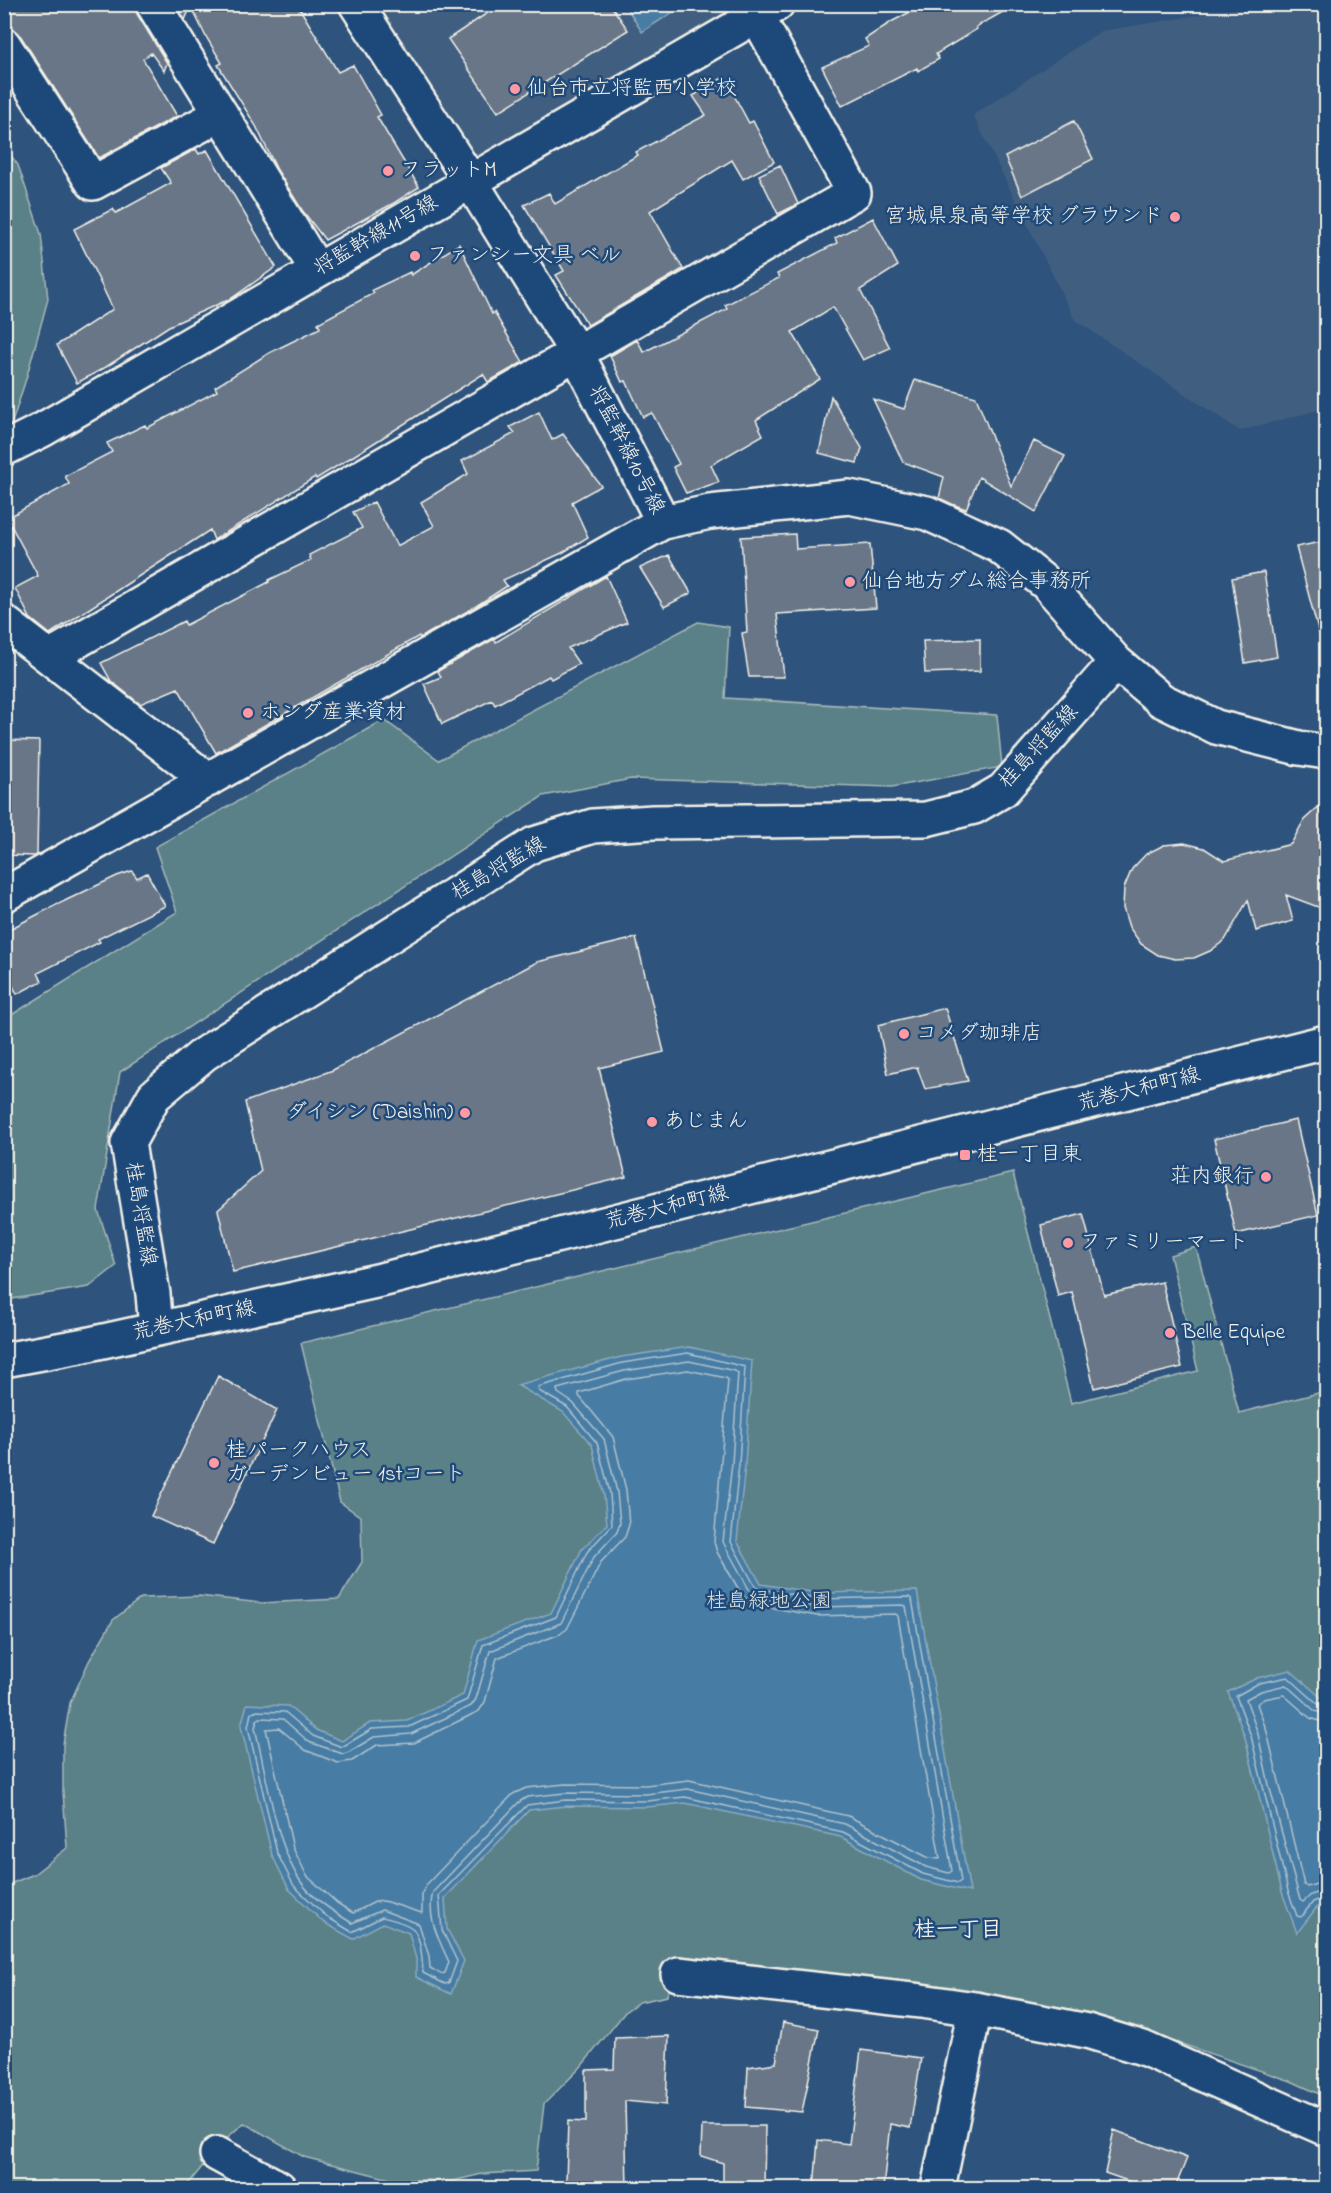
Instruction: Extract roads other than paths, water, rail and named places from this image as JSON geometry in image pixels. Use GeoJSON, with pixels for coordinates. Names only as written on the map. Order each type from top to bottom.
{"type":"FeatureCollection","features":[{"type":"Feature","properties":{"kind":"street"},"geometry":{"type":"LineString","coordinates":[[153,4],[317,270]]}},
{"type":"Feature","properties":{"kind":"street","name":"将監幹線10号線"},"geometry":{"type":"LineString","coordinates":[[357,4],[576,352],[663,522],[710,512],[849,496],[927,513],[999,546],[1047,584],[1116,662],[1161,700],[1216,727],[1299,748],[1326,752]]}},
{"type":"Feature","properties":{"kind":"street"},"geometry":{"type":"LineString","coordinates":[[51,656],[854,193],[767,10]]}},
{"type":"Feature","properties":{"kind":"street","name":"将監幹線11号線"},"geometry":{"type":"LineString","coordinates":[[4,449],[42,430],[767,10]]}},
{"type":"Feature","properties":{"kind":"street"},"geometry":{"type":"LineString","coordinates":[[4,45],[93,183],[221,114]]}},
{"type":"Feature","properties":{"kind":"street"},"geometry":{"type":"LineString","coordinates":[[4,895],[663,522]]}},
{"type":"Feature","properties":{"kind":"street"},"geometry":{"type":"LineString","coordinates":[[4,622],[51,656],[208,780]]}},
{"type":"Feature","properties":{"kind":"street","name":"桂島将監線"},"geometry":{"type":"LineString","coordinates":[[156,1329],[153,1294],[129,1143],[154,1096],[204,1054],[534,844],[593,826],[653,822],[926,819],[974,807],[1003,790],[1116,662]]}},
{"type":"Feature","properties":{"kind":"street","name":"荒巻大和町線"},"geometry":{"type":"LineString","coordinates":[[4,1360],[85,1345],[381,1280],[1326,1042]]}},
{"type":"Feature","properties":{"kind":"street"},"geometry":{"type":"LineString","coordinates":[[678,1974],[782,1984],[975,2009],[1087,2031],[1143,2048],[1326,2129]]}},
{"type":"Feature","properties":{"kind":"street"},"geometry":{"type":"LineString","coordinates":[[938,2188],[975,2009]]}},
{"type":"Feature","properties":{"kind":"street"},"geometry":{"type":"LineString","coordinates":[[216,2154],[279,2188]]}},
{"type":"Feature","properties":{"kind":"water"},"geometry":{"type":"Polygon","coordinates":[[[625,5],[684,5],[642,32],[625,5]]]}},
{"type":"Feature","properties":{"kind":"water"},"geometry":{"type":"Polygon","coordinates":[[[689,1347],[752,1361],[737,1541],[761,1584],[817,1593],[917,1591],[970,1892],[921,1880],[841,1837],[685,1803],[647,1807],[566,1806],[529,1810],[445,1898],[447,1929],[464,1961],[451,1994],[416,1977],[416,1959],[409,1933],[383,1923],[353,1939],[323,1922],[289,1889],[272,1855],[241,1726],[247,1704],[288,1706],[316,1730],[342,1741],[370,1723],[407,1721],[463,1695],[478,1640],[551,1613],[582,1549],[607,1524],[604,1495],[592,1445],[563,1412],[517,1385],[621,1357],[689,1347]]]}},
{"type":"Feature","properties":{"kind":"water"},"geometry":{"type":"Polygon","coordinates":[[[1290,1670],[1326,1702],[1326,1902],[1317,1907],[1297,1933],[1282,1892],[1245,1737],[1228,1692],[1257,1678],[1290,1670]]]}},
{"type":"Feature","properties":{"kind":"place","name":"仙台市立将監西小学校"},"geometry":{"type":"Point","coordinates":[515,89]}},
{"type":"Feature","properties":{"kind":"place","name":"フラットM"},"geometry":{"type":"Point","coordinates":[388,171]}},
{"type":"Feature","properties":{"kind":"place","name":"宮城県泉高等学校 グラウンド"},"geometry":{"type":"Point","coordinates":[1175,217]}},
{"type":"Feature","properties":{"kind":"place","name":"ファンシー文具 ベル"},"geometry":{"type":"Point","coordinates":[415,256]}},
{"type":"Feature","properties":{"kind":"place","name":"仙台地方ダム総合事務所"},"geometry":{"type":"Point","coordinates":[850,582]}},
{"type":"Feature","properties":{"kind":"place","name":"ホンダ産業資材"},"geometry":{"type":"Point","coordinates":[248,713]}},
{"type":"Feature","properties":{"kind":"place","name":"コメダ珈琲店"},"geometry":{"type":"Point","coordinates":[904,1034]}},
{"type":"Feature","properties":{"kind":"place","name":"ダイシン (Daishin)"},"geometry":{"type":"Point","coordinates":[465,1113]}},
{"type":"Feature","properties":{"kind":"place","name":"あじまん"},"geometry":{"type":"Point","coordinates":[652,1122]}},
{"type":"Feature","properties":{"kind":"place","name":"桂一丁目東"},"geometry":{"type":"Point","coordinates":[965,1155]}},
{"type":"Feature","properties":{"kind":"place","name":"荘内銀行"},"geometry":{"type":"Point","coordinates":[1266,1177]}},
{"type":"Feature","properties":{"kind":"place","name":"ファミリーマート"},"geometry":{"type":"Point","coordinates":[1068,1243]}},
{"type":"Feature","properties":{"kind":"place","name":"Belle Equipe"},"geometry":{"type":"Point","coordinates":[1170,1333]}},
{"type":"Feature","properties":{"kind":"place","name":"桂パークハウス ガーデンビュー 1stコート"},"geometry":{"type":"Point","coordinates":[214,1463]}},
{"type":"Feature","properties":{"kind":"district","name":"桂一丁目"},"geometry":{"type":"Point","coordinates":[958,1931]}},
{"type":"Feature","properties":{"kind":"park label","name":"桂島緑地公園"},"geometry":{"type":"Point","coordinates":[769,1602]}}]}
